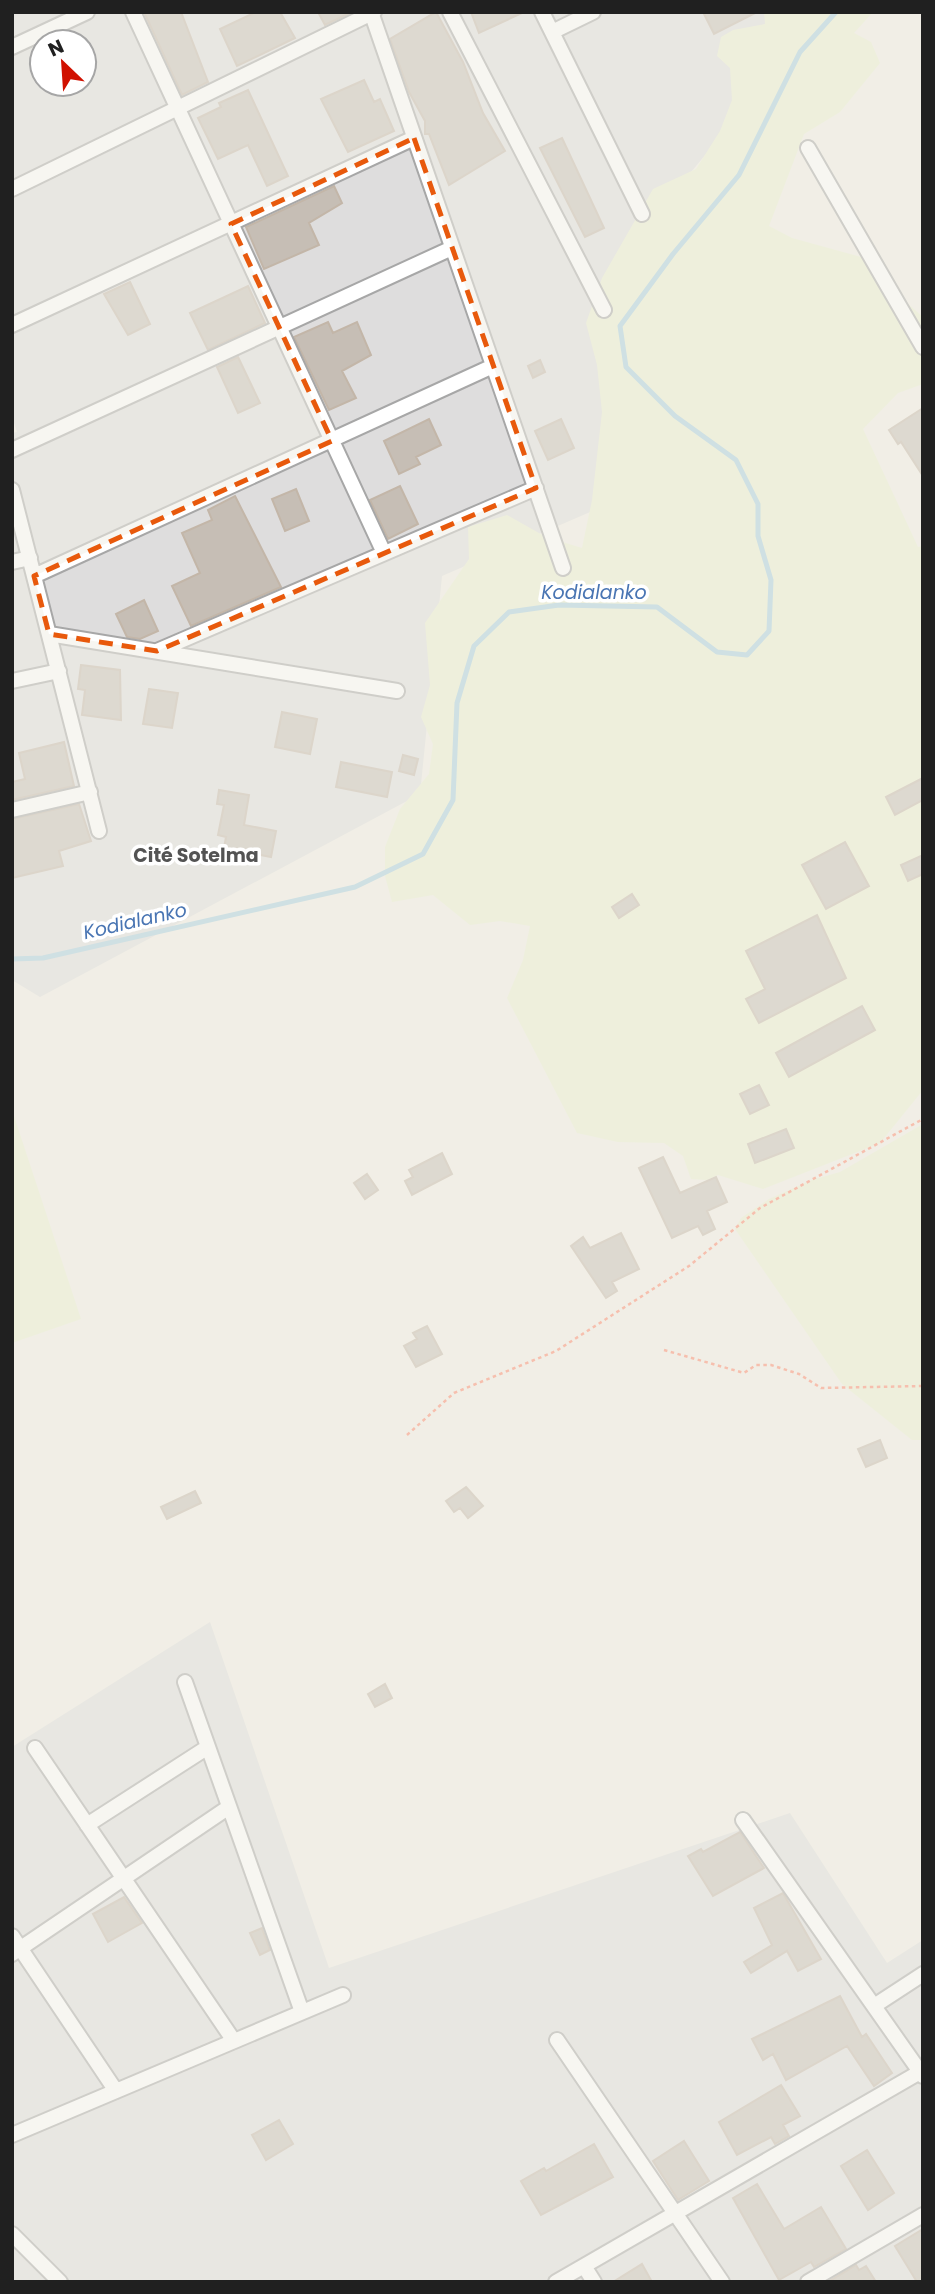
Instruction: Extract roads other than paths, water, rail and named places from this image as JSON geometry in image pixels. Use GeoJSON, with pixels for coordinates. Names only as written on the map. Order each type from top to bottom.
{"type":"FeatureCollection","features":[{"type":"Feature","properties":{"kind":"street"},"geometry":{"type":"LineString","coordinates":[[12,47],[86,12]]}},
{"type":"Feature","properties":{"kind":"street"},"geometry":{"type":"LineString","coordinates":[[133,12],[384,553]]}},
{"type":"Feature","properties":{"kind":"street"},"geometry":{"type":"LineString","coordinates":[[450,12],[604,310]]}},
{"type":"Feature","properties":{"kind":"street"},"geometry":{"type":"LineString","coordinates":[[542,12],[642,214]]}},
{"type":"Feature","properties":{"kind":"street"},"geometry":{"type":"LineString","coordinates":[[552,32],[593,12]]}},
{"type":"Feature","properties":{"kind":"street"},"geometry":{"type":"LineString","coordinates":[[12,189],[372,13],[563,568]]}},
{"type":"Feature","properties":{"kind":"street"},"geometry":{"type":"LineString","coordinates":[[12,325],[414,138]]}},
{"type":"Feature","properties":{"kind":"street"},"geometry":{"type":"LineString","coordinates":[[808,148],[923,347]]}},
{"type":"Feature","properties":{"kind":"street"},"geometry":{"type":"LineString","coordinates":[[12,450],[452,248]]}},
{"type":"Feature","properties":{"kind":"street"},"geometry":{"type":"LineString","coordinates":[[34,576],[493,366]]}},
{"type":"Feature","properties":{"kind":"street"},"geometry":{"type":"LineString","coordinates":[[157,650],[536,488]]}},
{"type":"Feature","properties":{"kind":"street"},"geometry":{"type":"LineString","coordinates":[[12,490],[99,831]]}},
{"type":"Feature","properties":{"kind":"street"},"geometry":{"type":"LineString","coordinates":[[12,562],[30,558]]}},
{"type":"Feature","properties":{"kind":"street"},"geometry":{"type":"LineString","coordinates":[[49,634],[397,691]]}},
{"type":"Feature","properties":{"kind":"street"},"geometry":{"type":"LineString","coordinates":[[12,681],[59,671]]}},
{"type":"Feature","properties":{"kind":"street"},"geometry":{"type":"LineString","coordinates":[[12,810],[89,793]]}},
{"type":"Feature","properties":{"kind":"street"},"geometry":{"type":"LineString","coordinates":[[185,1682],[302,2012]]}},
{"type":"Feature","properties":{"kind":"street"},"geometry":{"type":"LineString","coordinates":[[87,1825],[208,1747]]}},
{"type":"Feature","properties":{"kind":"street"},"geometry":{"type":"LineString","coordinates":[[35,1748],[234,2041]]}},
{"type":"Feature","properties":{"kind":"street"},"geometry":{"type":"LineString","coordinates":[[116,2091],[15,1946],[124,1878],[229,1807]]}},
{"type":"Feature","properties":{"kind":"street"},"geometry":{"type":"LineString","coordinates":[[556,2282],[921,2074],[743,1820]]}},
{"type":"Feature","properties":{"kind":"street"},"geometry":{"type":"LineString","coordinates":[[874,2006],[923,1974]]}},
{"type":"Feature","properties":{"kind":"street"},"geometry":{"type":"LineString","coordinates":[[12,2135],[343,1995]]}},
{"type":"Feature","properties":{"kind":"street"},"geometry":{"type":"LineString","coordinates":[[557,2040],[723,2282]]}},
{"type":"Feature","properties":{"kind":"street"},"geometry":{"type":"LineString","coordinates":[[808,2282],[923,2215]]}},
{"type":"Feature","properties":{"kind":"street"},"geometry":{"type":"LineString","coordinates":[[12,2235],[60,2282]]}},
{"type":"Feature","properties":{"kind":"street"},"geometry":{"type":"LineString","coordinates":[[584,2266],[594,2282]]}},
{"type":"Feature","properties":{"kind":"waterway","name":"Kodialanko"},"geometry":{"type":"LineString","coordinates":[[12,959],[43,958],[355,887],[423,854],[453,800],[457,703],[474,646],[509,612],[559,605],[657,607],[717,652],[747,655],[769,631],[771,580],[758,536],[758,504],[736,460],[675,416],[626,367],[620,326],[673,254],[739,175],[800,52],[836,12]]}},
{"type":"Feature","properties":{"kind":"district","name":"Cité Sotelma"},"geometry":{"type":"Point","coordinates":[196,855]}}]}
